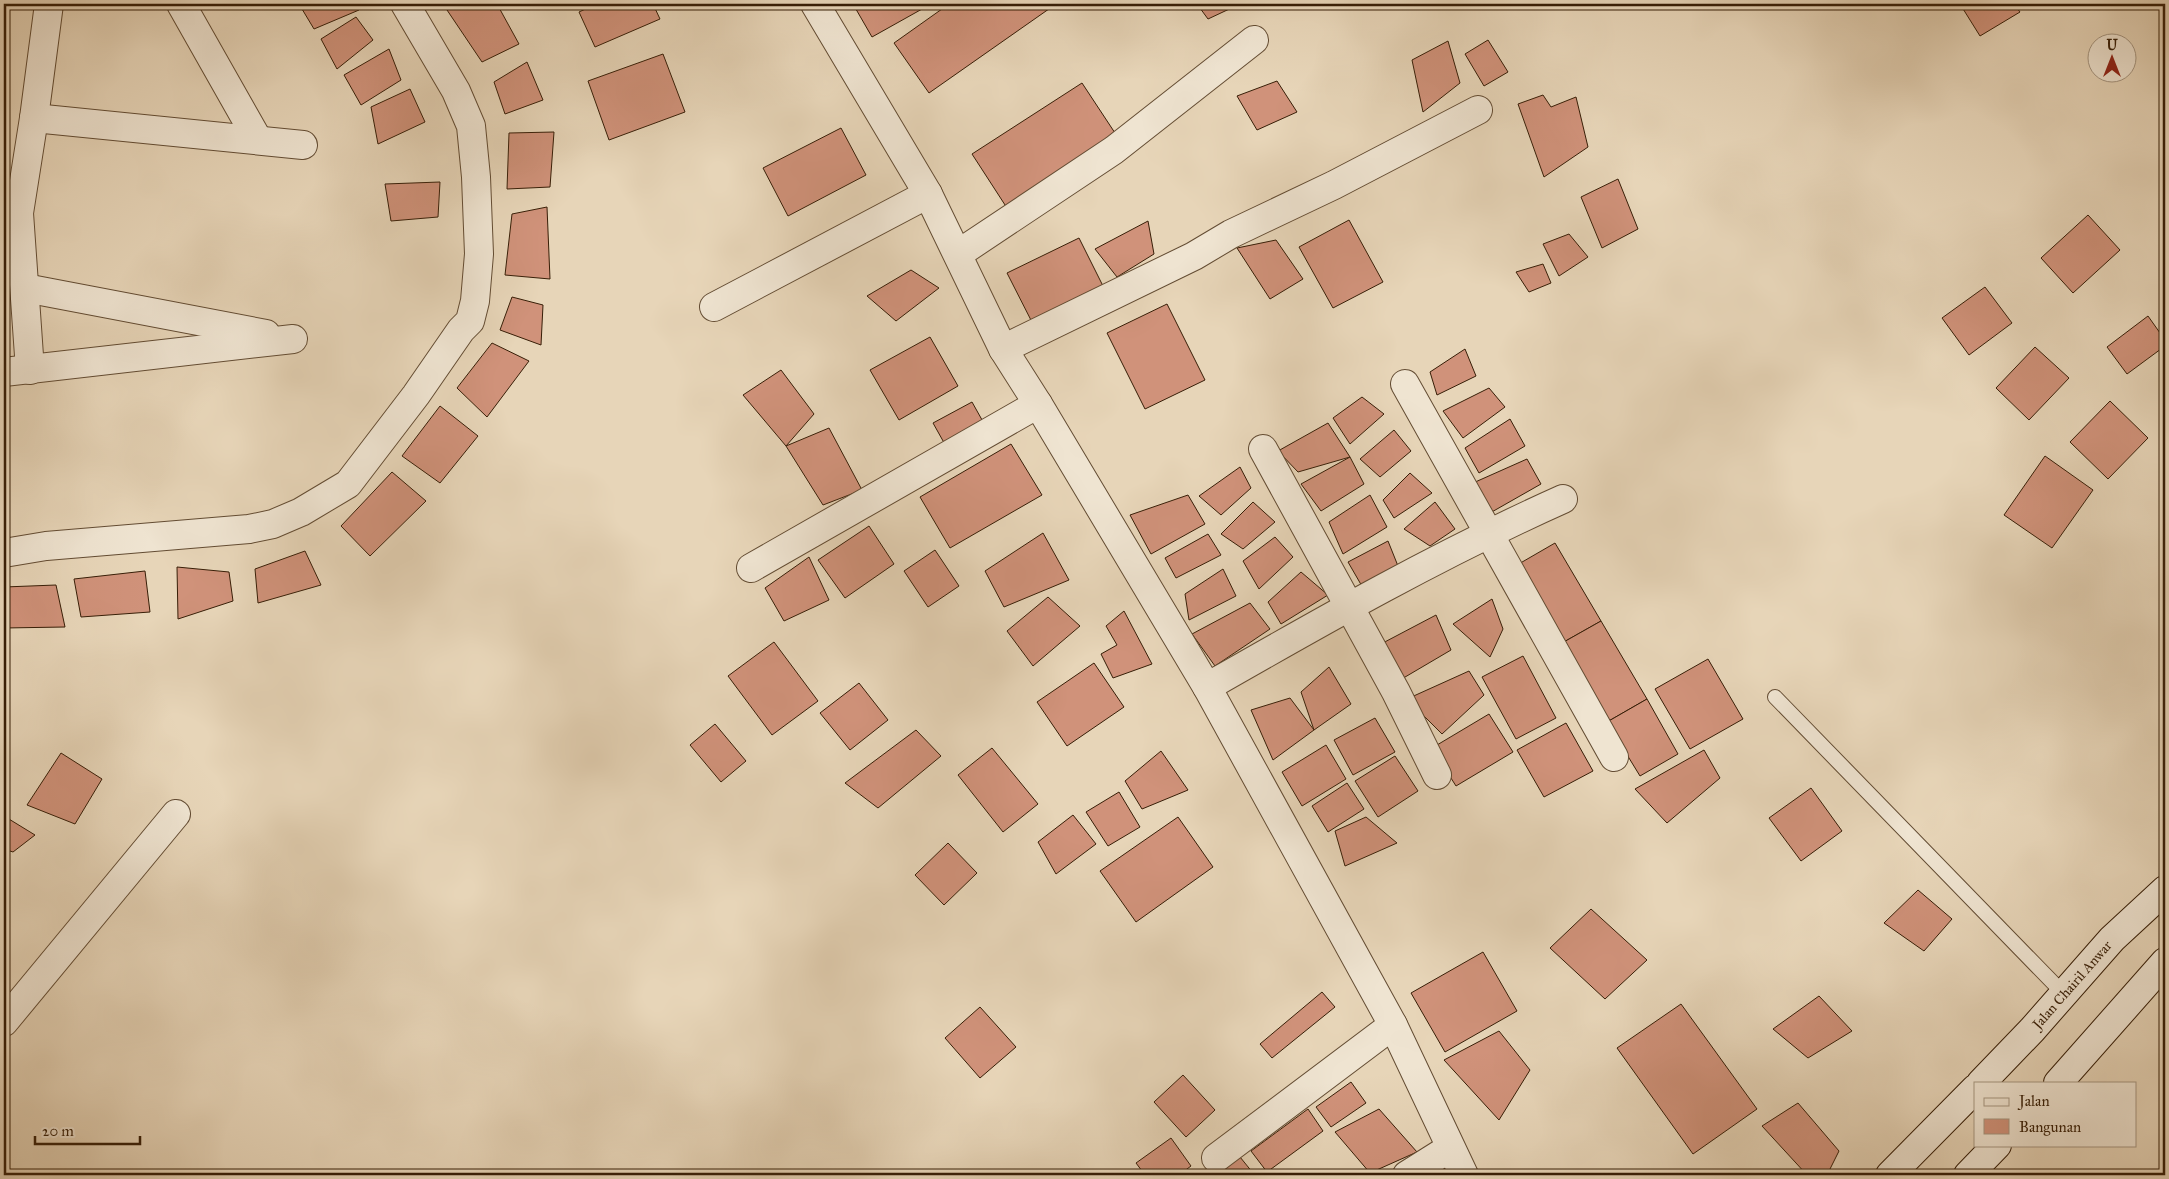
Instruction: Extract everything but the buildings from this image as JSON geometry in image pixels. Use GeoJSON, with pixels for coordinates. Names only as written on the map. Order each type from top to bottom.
{"type":"FeatureCollection","features":[{"type":"Feature","properties":{"kind":"street"},"geometry":{"type":"LineString","coordinates":[[30,370],[19,213],[49,4]]}},
{"type":"Feature","properties":{"kind":"street"},"geometry":{"type":"LineString","coordinates":[[181,4],[258,140]]}},
{"type":"Feature","properties":{"kind":"street"},"geometry":{"type":"LineString","coordinates":[[4,553],[46,546],[249,529],[273,524],[301,512],[348,484],[416,395],[470,320],[475,301],[479,254],[476,177],[471,126],[456,91],[405,4]]}},
{"type":"Feature","properties":{"kind":"street"},"geometry":{"type":"LineString","coordinates":[[815,4],[928,194],[1003,349],[1038,404],[1207,687],[1393,1025],[1464,1175]]}},
{"type":"Feature","properties":{"kind":"street"},"geometry":{"type":"LineString","coordinates":[[958,254],[1114,150],[1254,40]]}},
{"type":"Feature","properties":{"kind":"street"},"geometry":{"type":"LineString","coordinates":[[1003,349],[1194,256],[1231,234],[1334,185],[1478,110]]}},
{"type":"Feature","properties":{"kind":"street"},"geometry":{"type":"LineString","coordinates":[[34,118],[303,144]]}},
{"type":"Feature","properties":{"kind":"street"},"geometry":{"type":"LineString","coordinates":[[714,307],[928,194]]}},
{"type":"Feature","properties":{"kind":"street"},"geometry":{"type":"LineString","coordinates":[[4,372],[293,339],[24,288]]}},
{"type":"Feature","properties":{"kind":"street"},"geometry":{"type":"LineString","coordinates":[[1406,384],[1487,533],[1614,757]]}},
{"type":"Feature","properties":{"kind":"street"},"geometry":{"type":"LineString","coordinates":[[751,568],[1038,404]]}},
{"type":"Feature","properties":{"kind":"street"},"geometry":{"type":"LineString","coordinates":[[1263,449],[1396,692],[1437,775]]}},
{"type":"Feature","properties":{"kind":"street"},"geometry":{"type":"LineString","coordinates":[[1207,687],[1348,606],[1487,533],[1563,499]]}},
{"type":"Feature","properties":{"kind":"street"},"geometry":{"type":"LineString","coordinates":[[4,1022],[176,814]]}},
{"type":"Feature","properties":{"kind":"street","name":"Jalan Chairil Anwar"},"geometry":{"type":"LineString","coordinates":[[1982,1082],[2032,1030],[2112,939],[2165,890]]}},
{"type":"Feature","properties":{"kind":"street"},"geometry":{"type":"LineString","coordinates":[[2059,1082],[2161,973]]}},
{"type":"Feature","properties":{"kind":"street"},"geometry":{"type":"LineString","coordinates":[[1216,1158],[1393,1025]]}},
{"type":"Feature","properties":{"kind":"street"},"geometry":{"type":"LineString","coordinates":[[1890,1175],[1974,1090]]}},
{"type":"Feature","properties":{"kind":"street"},"geometry":{"type":"LineString","coordinates":[[1968,1175],[1996,1146]]}},
{"type":"Feature","properties":{"kind":"street"},"geometry":{"type":"LineString","coordinates":[[1406,1175],[1450,1148]]}},
{"type":"Feature","properties":{"kind":"lane"},"geometry":{"type":"LineString","coordinates":[[1775,696],[2064,994]]}}]}
